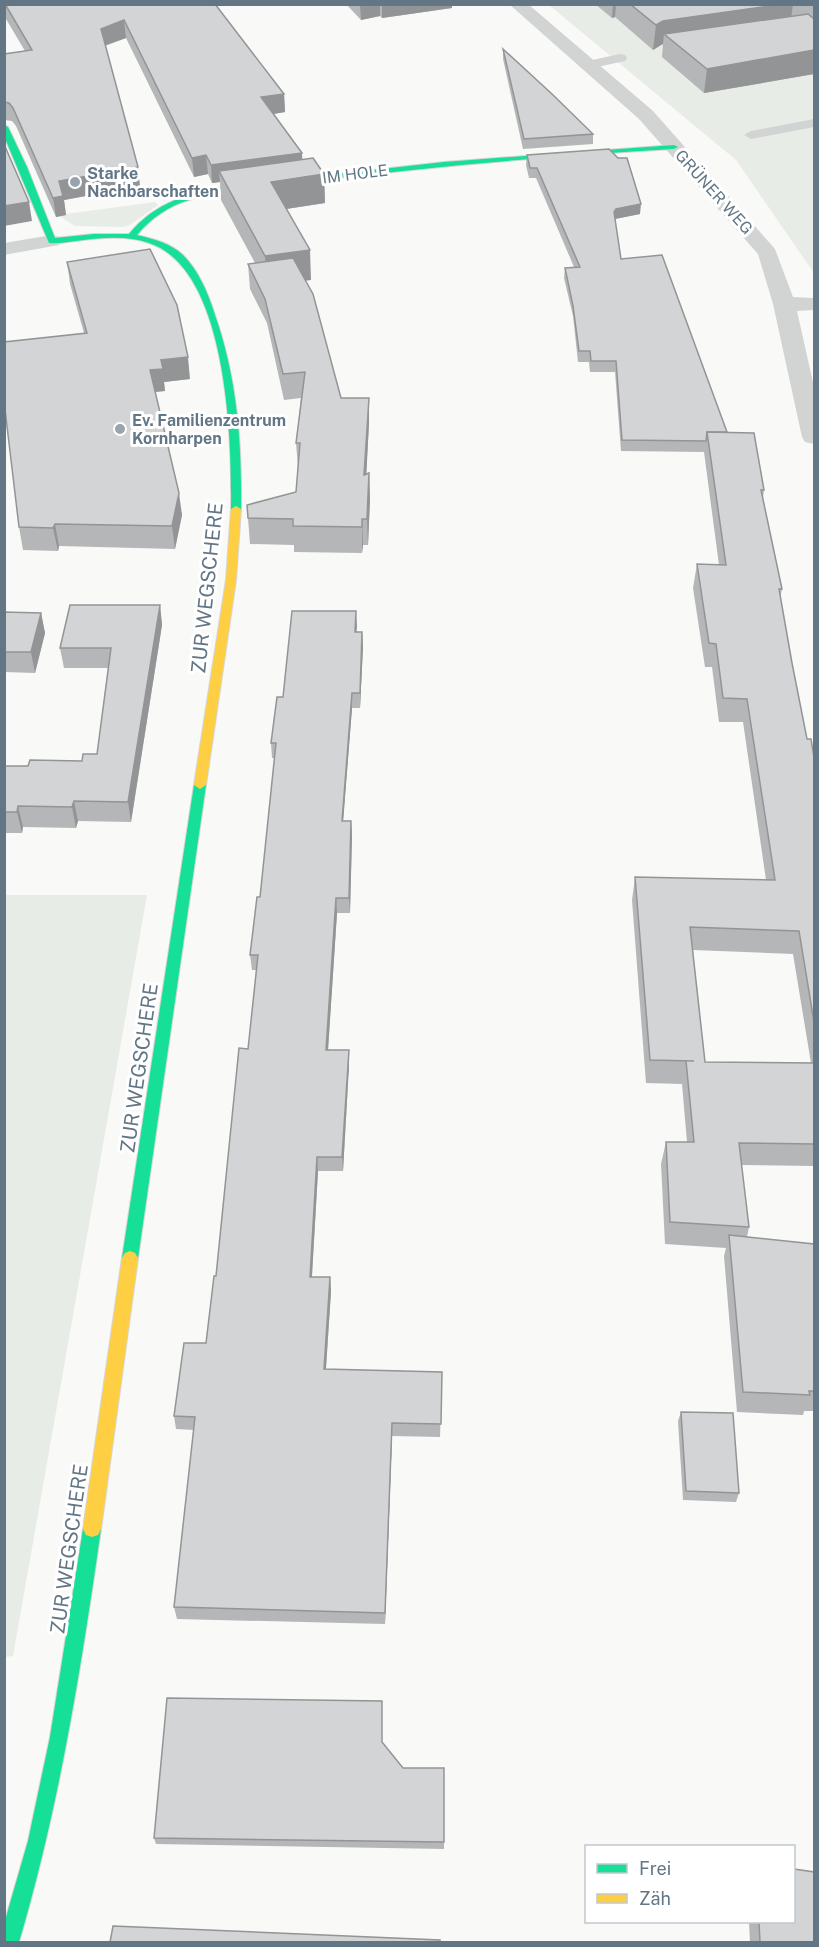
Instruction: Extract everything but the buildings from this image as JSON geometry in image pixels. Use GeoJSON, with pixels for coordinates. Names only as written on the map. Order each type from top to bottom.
{"type":"FeatureCollection","features":[{"type":"Feature","properties":{"kind":"street","name":"GRÜNER WEG"},"geometry":{"type":"LineString","coordinates":[[517,4],[646,115],[768,253],[784,304],[814,438]]}},
{"type":"Feature","properties":{"kind":"street"},"geometry":{"type":"LineString","coordinates":[[4,127],[23,167],[52,241]]}},
{"type":"Feature","properties":{"kind":"street","name":"IM HOLE"},"geometry":{"type":"LineString","coordinates":[[131,237],[142,221],[178,200],[196,195],[363,172],[543,155],[674,147]]}},
{"type":"Feature","properties":{"kind":"street"},"geometry":{"type":"LineString","coordinates":[[4,249],[96,236],[131,237]]}},
{"type":"Feature","properties":{"kind":"street","name":"ZUR WEGSCHERE"},"geometry":{"type":"LineString","coordinates":[[9,1942],[29,1881],[72,1665],[166,1010],[231,580],[237,512],[237,415],[231,380],[212,316],[195,276],[176,253],[159,244],[131,237]]}},
{"type":"Feature","properties":{"kind":"street"},"geometry":{"type":"LineString","coordinates":[[784,304],[814,304]]}},
{"type":"Feature","properties":{"kind":"lane"},"geometry":{"type":"LineString","coordinates":[[588,65],[620,58]]}},
{"type":"Feature","properties":{"kind":"lane"},"geometry":{"type":"LineString","coordinates":[[751,135],[814,123]]}},
{"type":"Feature","properties":{"kind":"shaded area"},"geometry":{"type":"Polygon","coordinates":[[[549,5],[814,5],[814,273],[736,160],[549,5]]]}},
{"type":"Feature","properties":{"kind":"shaded area"},"geometry":{"type":"Polygon","coordinates":[[[155,202],[158,205],[130,225],[123,227],[75,226],[58,215],[155,202]]]}},
{"type":"Feature","properties":{"kind":"shaded area"},"geometry":{"type":"Polygon","coordinates":[[[5,895],[147,895],[13,1656],[5,1657],[5,895]]]}},
{"type":"Feature","properties":{"kind":"traffic: fast"},"geometry":{"type":"LineString","coordinates":[[4,127],[23,167],[52,241],[109,236],[138,237],[164,246],[173,252],[181,258],[193,274],[203,293],[218,336],[229,384],[235,433],[236,509]]}},
{"type":"Feature","properties":{"kind":"traffic: fast"},"geometry":{"type":"LineString","coordinates":[[131,237],[148,218],[162,209],[186,198],[214,191],[444,164],[674,147]]}},
{"type":"Feature","properties":{"kind":"traffic: fast"},"geometry":{"type":"LineString","coordinates":[[130,1258],[200,785]]}},
{"type":"Feature","properties":{"kind":"traffic: fast"},"geometry":{"type":"LineString","coordinates":[[9,1942],[24,1892],[49,1789],[92,1529]]}},
{"type":"Feature","properties":{"kind":"traffic: slow"},"geometry":{"type":"LineString","coordinates":[[200,785],[231,580],[236,509]]}},
{"type":"Feature","properties":{"kind":"traffic: slow"},"geometry":{"type":"LineString","coordinates":[[92,1529],[130,1258]]}},
{"type":"Feature","properties":{"kind":"place","name":"Starke Nachbarschaften"},"geometry":{"type":"Point","coordinates":[75,182]}},
{"type":"Feature","properties":{"kind":"place","name":"Ev. Familienzentrum Kornharpen"},"geometry":{"type":"Point","coordinates":[120,429]}}]}
